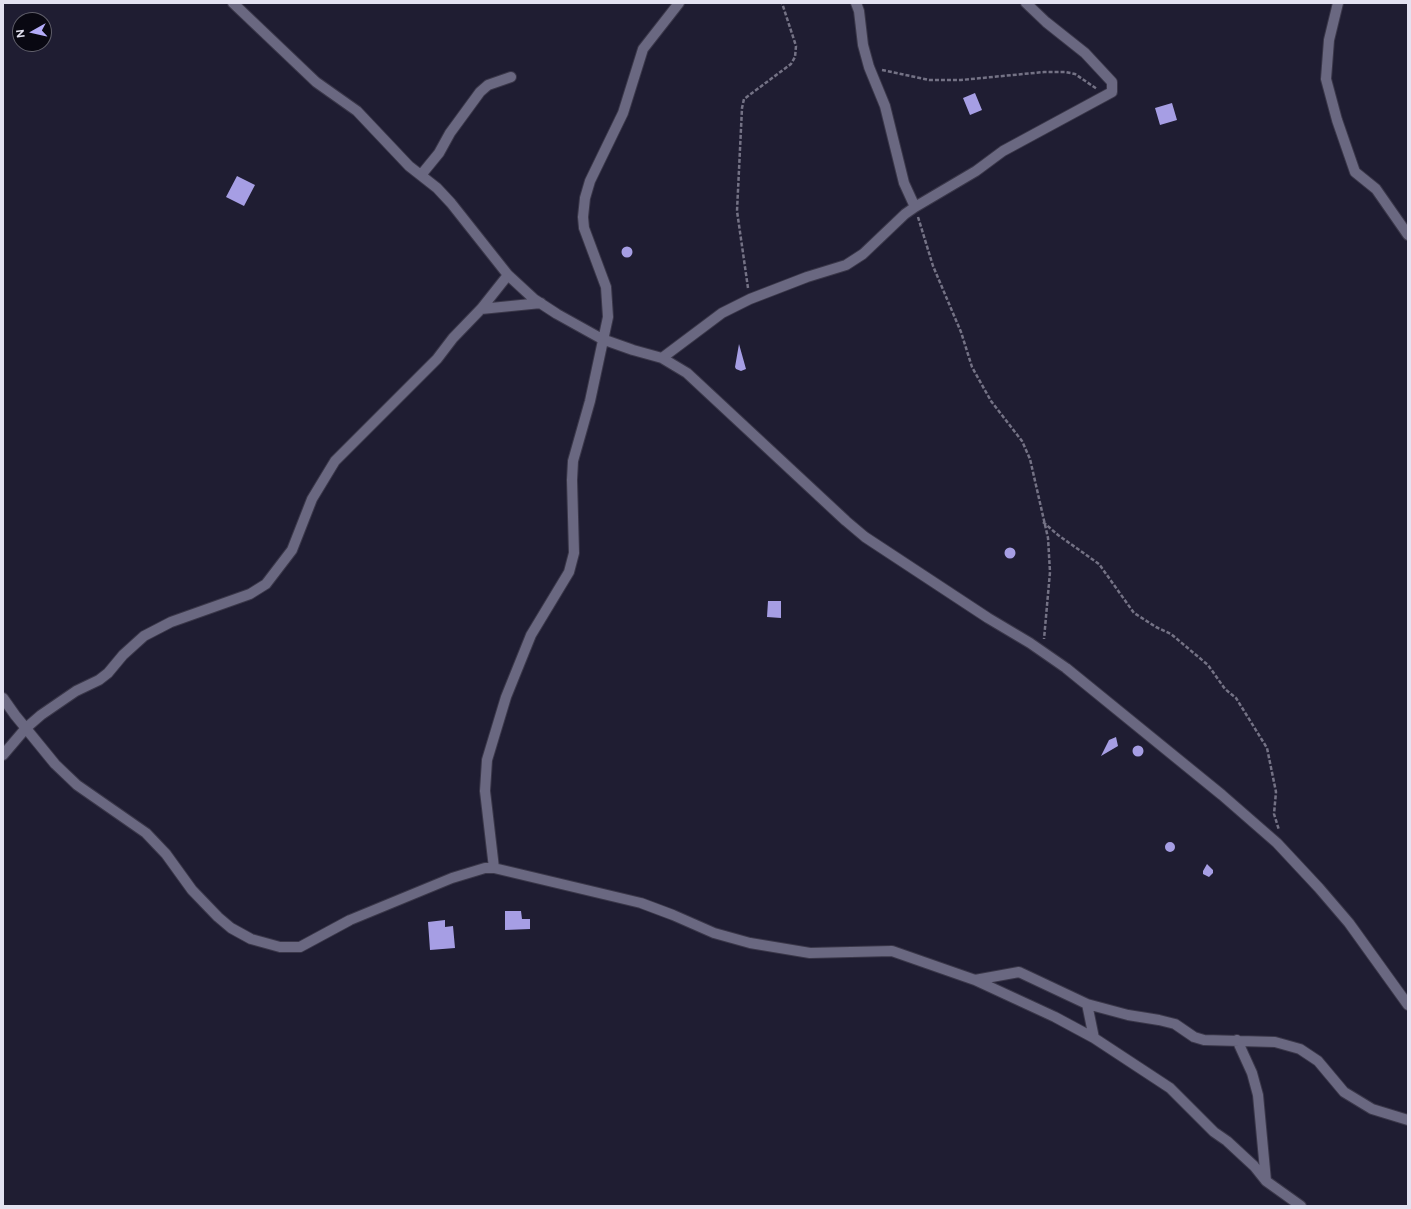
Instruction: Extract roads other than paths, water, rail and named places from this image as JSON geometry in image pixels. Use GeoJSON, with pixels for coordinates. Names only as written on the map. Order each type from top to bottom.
{"type":"FeatureCollection","features":[{"type":"Feature","properties":{"kind":"street"},"geometry":{"type":"LineString","coordinates":[[233,3],[316,82],[357,111],[409,166],[422,175],[451,203],[508,275],[541,304],[602,339],[662,358],[687,373],[865,537],[1042,651],[1156,741],[1277,843],[1319,888],[1348,923],[1408,1005]]}},
{"type":"Feature","properties":{"kind":"street"},"geometry":{"type":"LineString","coordinates":[[494,868],[486,791],[487,760],[506,697],[532,635],[569,572],[574,553],[572,471],[602,351],[602,339],[608,317],[606,287],[584,228],[583,217],[585,198],[590,181],[623,113],[643,49],[679,3]]}},
{"type":"Feature","properties":{"kind":"street"},"geometry":{"type":"LineString","coordinates":[[856,3],[859,11],[863,45],[869,67],[885,106],[904,183],[914,207]]}},
{"type":"Feature","properties":{"kind":"street"},"geometry":{"type":"LineString","coordinates":[[662,358],[722,313],[750,299],[807,277],[846,265],[863,254],[914,207],[976,171],[1004,151],[1112,92],[1112,82],[1085,53],[1046,22],[1026,3]]}},
{"type":"Feature","properties":{"kind":"street"},"geometry":{"type":"LineString","coordinates":[[1338,3],[1329,40],[1326,79],[1337,120],[1355,172],[1376,189],[1408,235]]}},
{"type":"Feature","properties":{"kind":"street"},"geometry":{"type":"LineString","coordinates":[[422,175],[439,153],[450,133],[480,92],[488,85],[511,77]]}},
{"type":"Feature","properties":{"kind":"street"},"geometry":{"type":"LineString","coordinates":[[3,755],[26,728],[41,715],[76,691],[99,680],[108,673],[123,654],[144,636],[171,622],[250,594],[266,584],[292,550],[312,499],[335,461],[437,359],[453,338],[481,309],[508,275]]}},
{"type":"Feature","properties":{"kind":"street"},"geometry":{"type":"LineString","coordinates":[[481,309],[541,304]]}},
{"type":"Feature","properties":{"kind":"street"},"geometry":{"type":"LineString","coordinates":[[3,698],[55,764],[77,785],[146,833],[166,854],[192,890],[218,917],[231,928],[264,944],[280,948],[300,947],[350,920],[452,878],[485,868],[494,868],[641,904],[673,914],[714,933],[750,943],[810,953],[892,952],[975,980],[1055,1017],[1094,1038],[1170,1088],[1214,1132],[1254,1166],[1266,1181],[1301,1206]]}},
{"type":"Feature","properties":{"kind":"street"},"geometry":{"type":"LineString","coordinates":[[975,980],[1019,972],[1087,1004],[1128,1015],[1175,1024],[1194,1037],[1204,1040],[1275,1042],[1300,1049],[1318,1061],[1344,1092],[1372,1109],[1408,1120]]}},
{"type":"Feature","properties":{"kind":"street"},"geometry":{"type":"LineString","coordinates":[[1087,1004],[1094,1038]]}},
{"type":"Feature","properties":{"kind":"street"},"geometry":{"type":"LineString","coordinates":[[1237,1040],[1252,1073],[1258,1095],[1266,1181]]}}]}
